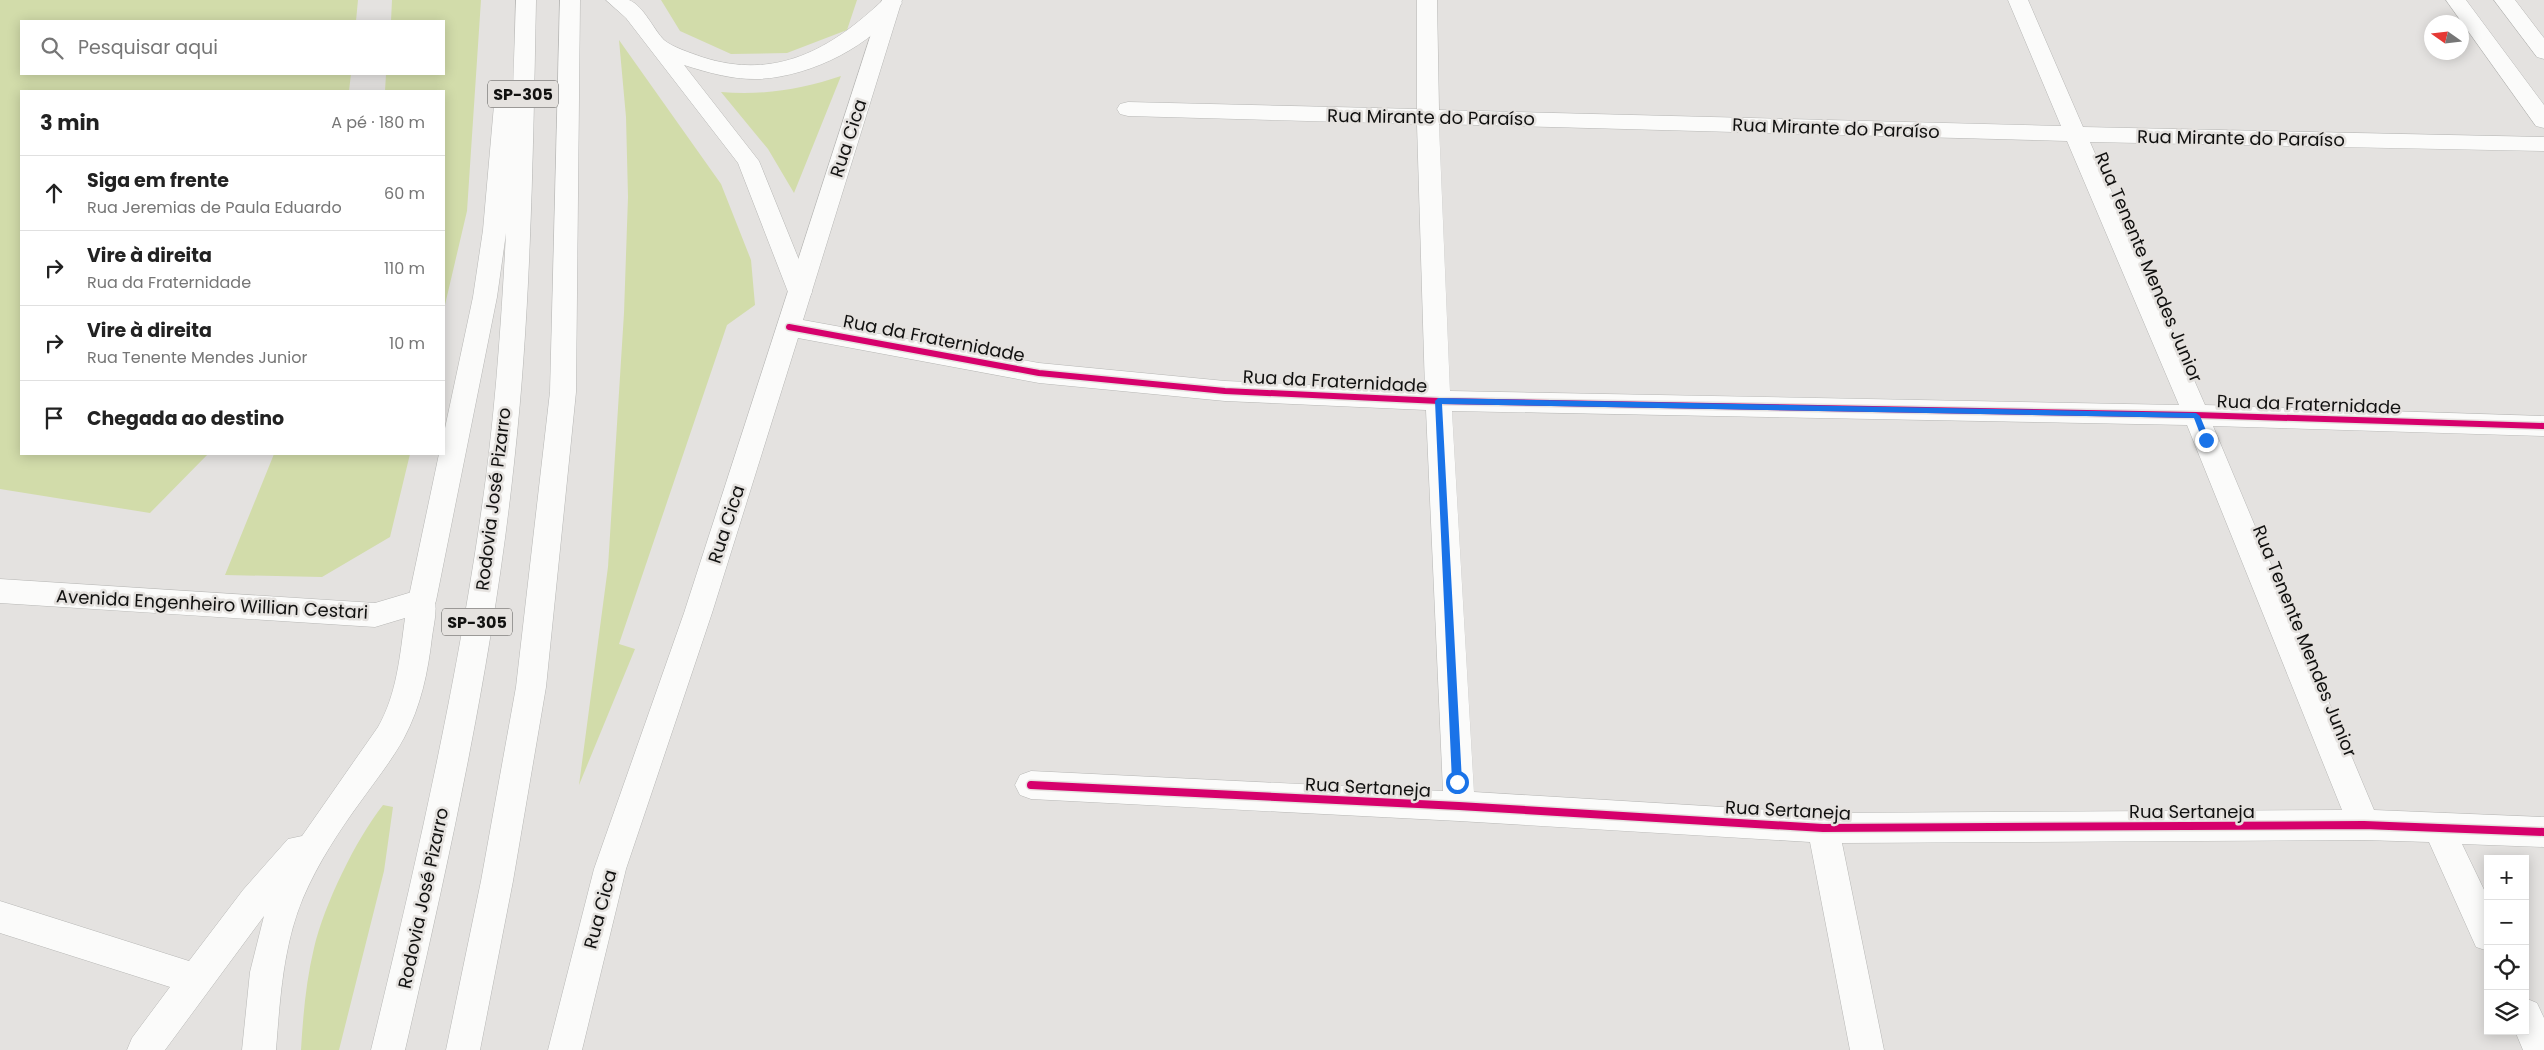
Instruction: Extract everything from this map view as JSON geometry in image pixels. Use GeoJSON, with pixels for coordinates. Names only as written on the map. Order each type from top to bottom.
{"type":"FeatureCollection","features":[{"type":"Feature","properties":{"kind":"street"},"geometry":{"type":"LineString","coordinates":[[144,1050],[256,901],[340,804],[375,757],[394,726],[411,681],[422,601],[485,297],[495,230],[513,0]]}},
{"type":"Feature","properties":{"kind":"street","name":"Rodovia José Pizarro"},"geometry":{"type":"LineString","coordinates":[[388,1050],[428,886],[463,704],[493,526],[509,364],[520,188],[526,0]]}},
{"type":"Feature","properties":{"kind":"street"},"geometry":{"type":"LineString","coordinates":[[463,1050],[497,881],[531,688],[563,392],[570,0]]}},
{"type":"Feature","properties":{"kind":"street"},"geometry":{"type":"LineString","coordinates":[[616,0],[633,14],[748,161],[800,292]]}},
{"type":"Feature","properties":{"kind":"street"},"geometry":{"type":"LineString","coordinates":[[1427,0],[1428,117],[1438,401],[1459,806]]}},
{"type":"Feature","properties":{"kind":"street","name":"Rua Tenente Mendes Junior"},"geometry":{"type":"LineString","coordinates":[[2018,0],[2077,134],[2196,416],[2364,825]]}},
{"type":"Feature","properties":{"kind":"street"},"geometry":{"type":"LineString","coordinates":[[2456,0],[2544,121]]}},
{"type":"Feature","properties":{"kind":"street"},"geometry":{"type":"LineString","coordinates":[[2504,0],[2544,52]]}},
{"type":"Feature","properties":{"kind":"street"},"geometry":{"type":"LineString","coordinates":[[655,43],[686,61],[721,70],[760,73],[793,68],[826,56],[857,35],[892,1]]}},
{"type":"Feature","properties":{"kind":"street","name":"Rua Cica"},"geometry":{"type":"LineString","coordinates":[[565,1050],[610,869],[698,613],[892,1]]}},
{"type":"Feature","properties":{"kind":"street","name":"Rua Mirante do Paraíso"},"geometry":{"type":"LineString","coordinates":[[1128,109],[2077,134],[2544,144]]}},
{"type":"Feature","properties":{"kind":"street","name":"Rua da Fraternidade"},"geometry":{"type":"LineString","coordinates":[[788,327],[1040,373],[1225,391],[1438,401],[2196,416],[2544,426]]}},
{"type":"Feature","properties":{"kind":"street","name":"Avenida Engenheiro Willian Cestari"},"geometry":{"type":"LineString","coordinates":[[0,591],[249,608],[375,614],[422,601]]}},
{"type":"Feature","properties":{"kind":"street","name":"Rua Sertaneja"},"geometry":{"type":"LineString","coordinates":[[1031,785],[1459,806],[1823,828],[2364,825],[2544,832]]}},
{"type":"Feature","properties":{"kind":"street"},"geometry":{"type":"LineString","coordinates":[[259,1050],[264,995],[272,941],[287,898],[303,866],[340,804]]}},
{"type":"Feature","properties":{"kind":"street"},"geometry":{"type":"LineString","coordinates":[[2438,827],[2484,925]]}},
{"type":"Feature","properties":{"kind":"street"},"geometry":{"type":"LineString","coordinates":[[1823,828],[1867,1050]]}},
{"type":"Feature","properties":{"kind":"street"},"geometry":{"type":"LineString","coordinates":[[0,917],[148,963],[195,981]]}},
{"type":"Feature","properties":{"kind":"street"},"geometry":{"type":"LineString","coordinates":[[2529,1024],[2541,1050]]}},
{"type":"Feature","properties":{"kind":"green space"},"geometry":{"type":"Polygon","coordinates":[[[0,0],[358,0],[356,20],[20,20],[20,75],[351,75],[349,90],[20,90],[20,455],[207,455],[150,513],[0,489],[0,0]]]}},
{"type":"Feature","properties":{"kind":"green space"},"geometry":{"type":"Polygon","coordinates":[[[392,0],[481,0],[467,211],[445,305],[445,90],[385,90],[386,75],[445,75],[445,20],[391,20],[392,0]]]}},
{"type":"Feature","properties":{"kind":"green space"},"geometry":{"type":"Polygon","coordinates":[[[661,0],[857,0],[847,30],[787,53],[731,54],[680,31],[661,0]]]}},
{"type":"Feature","properties":{"kind":"green space"},"geometry":{"type":"Polygon","coordinates":[[[619,40],[721,184],[751,260],[755,305],[727,325],[619,644],[635,649],[579,785],[608,567],[624,313],[628,197],[626,117],[619,40]]]}},
{"type":"Feature","properties":{"kind":"green space"},"geometry":{"type":"Polygon","coordinates":[[[841,76],[794,193],[768,149],[721,92],[751,93],[797,88],[841,76]]]}},
{"type":"Feature","properties":{"kind":"green space"},"geometry":{"type":"Polygon","coordinates":[[[274,455],[410,455],[390,537],[322,577],[225,575],[274,455]]]}},
{"type":"Feature","properties":{"kind":"green space"},"geometry":{"type":"Polygon","coordinates":[[[383,805],[393,807],[384,871],[339,1050],[301,1050],[311,960],[325,912],[352,854],[383,805]]]}},
{"type":"Feature","properties":{"kind":"cycle path"},"geometry":{"type":"LineString","coordinates":[[789,327],[1039,373],[1225,391],[1439,401],[2196,415],[2544,426]]}},
{"type":"Feature","properties":{"kind":"cycle path"},"geometry":{"type":"LineString","coordinates":[[1031,785],[1459,806],[1823,828],[2364,825],[2544,832]]}},
{"type":"Feature","properties":{"kind":"route"},"geometry":{"type":"LineString","coordinates":[[1457,782],[1438,401],[2196,416],[2206,440]]}}]}
